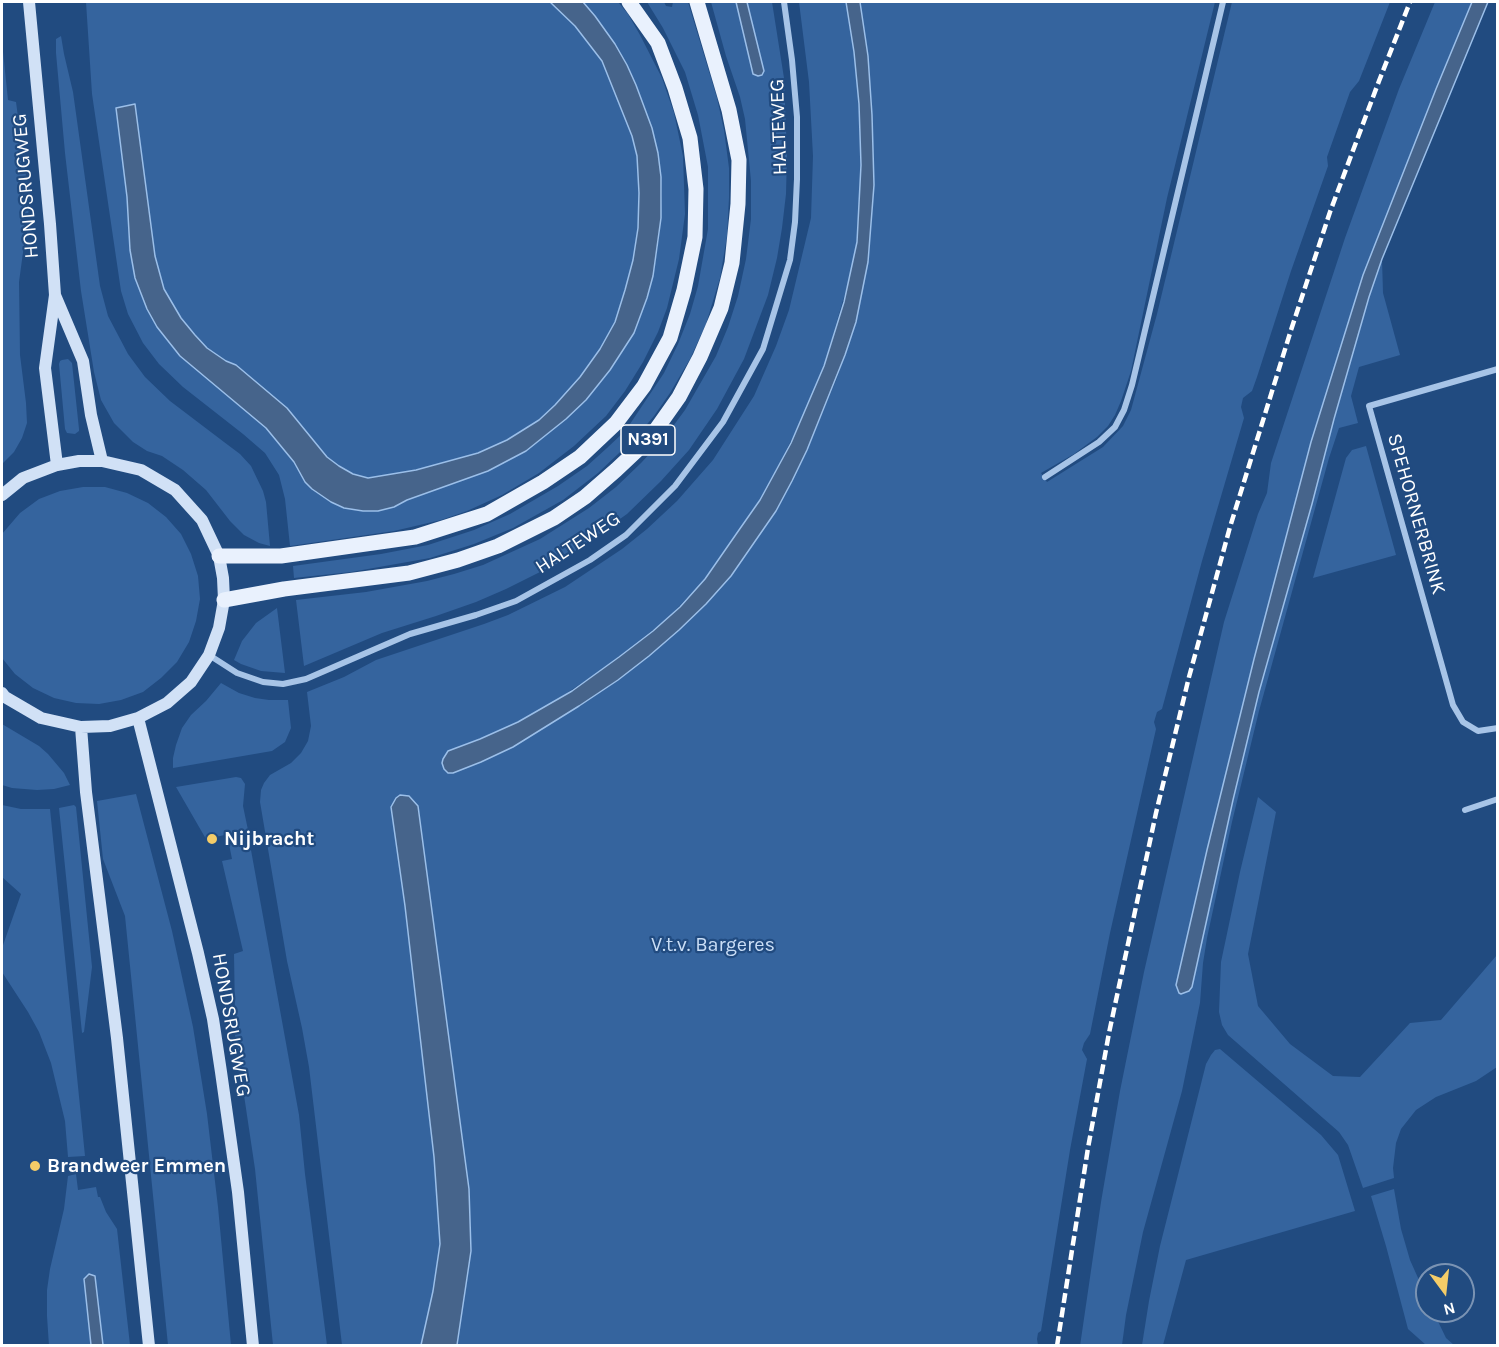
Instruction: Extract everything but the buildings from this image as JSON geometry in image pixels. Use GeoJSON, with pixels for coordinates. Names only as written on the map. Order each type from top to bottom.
{"type":"FeatureCollection","features":[{"type":"Feature","properties":{"kind":"main road","name":"HONDSRUGWEG"},"geometry":{"type":"LineString","coordinates":[[29,2],[55,295],[45,368],[57,465]]}},
{"type":"Feature","properties":{"kind":"main road","name":"N391"},"geometry":{"type":"LineString","coordinates":[[219,556],[281,556],[415,537],[487,514],[580,458],[616,423],[644,386],[670,338],[684,290],[695,237],[696,189],[690,138],[675,88],[658,43],[629,2]]}},
{"type":"Feature","properties":{"kind":"main road","name":"N391"},"geometry":{"type":"LineString","coordinates":[[224,600],[284,589],[409,573],[498,546],[554,518],[585,497],[650,438],[679,397],[700,357],[721,308],[732,263],[738,204],[739,160],[729,110],[697,2]]}},
{"type":"Feature","properties":{"kind":"main road","name":"HONDSRUGWEG"},"geometry":{"type":"LineString","coordinates":[[55,295],[82,361],[102,461]]}},
{"type":"Feature","properties":{"kind":"main road"},"geometry":{"type":"LineString","coordinates":[[2,495],[23,478],[57,465],[79,460],[102,461],[141,470],[175,490],[202,520],[219,556],[224,600],[219,628],[209,655],[191,682],[167,703],[138,718],[110,726],[81,727],[40,718],[2,693]]}},
{"type":"Feature","properties":{"kind":"main road","name":"HONDSRUGWEG"},"geometry":{"type":"LineString","coordinates":[[138,718],[213,1019],[238,1192],[254,1346]]}},
{"type":"Feature","properties":{"kind":"main road"},"geometry":{"type":"LineString","coordinates":[[81,727],[86,792],[117,1038],[149,1346]]}},
{"type":"Feature","properties":{"kind":"street","name":"HALTEWEG"},"geometry":{"type":"LineString","coordinates":[[209,655],[237,673],[263,682],[283,684],[306,679],[410,634],[516,601],[590,560],[626,535],[675,486],[723,422],[763,349],[790,260],[795,222],[797,117],[784,2]]}},
{"type":"Feature","properties":{"kind":"street"},"geometry":{"type":"LineString","coordinates":[[1045,477],[1099,441],[1115,427],[1124,410],[1132,385],[1223,2]]}},
{"type":"Feature","properties":{"kind":"street","name":"SPEHORNERBRINK"},"geometry":{"type":"LineString","coordinates":[[1497,369],[1369,406],[1453,705],[1463,722],[1478,731],[1497,728]]}},
{"type":"Feature","properties":{"kind":"street"},"geometry":{"type":"LineString","coordinates":[[1465,810],[1497,799]]}},
{"type":"Feature","properties":{"kind":"green space"},"geometry":{"type":"Polygon","coordinates":[[[86,2],[550,2],[575,26],[602,61],[632,136],[637,156],[639,193],[638,228],[633,260],[615,322],[600,349],[580,377],[555,405],[539,420],[507,440],[478,453],[416,470],[368,478],[353,475],[327,457],[287,408],[236,365],[207,348],[181,318],[164,289],[155,256],[135,104],[116,109],[127,197],[130,250],[135,278],[157,327],[180,356],[266,428],[294,462],[305,482],[312,489],[344,508],[378,511],[488,471],[526,451],[586,400],[610,370],[634,333],[653,276],[659,238],[661,177],[636,85],[615,44],[583,2],[618,2],[628,14],[662,78],[674,113],[683,156],[685,214],[679,259],[667,308],[643,362],[625,391],[606,416],[574,446],[539,473],[502,495],[441,520],[394,531],[290,546],[285,499],[279,475],[265,453],[183,387],[159,364],[143,343],[128,314],[121,291],[92,94],[86,2]]]}},
{"type":"Feature","properties":{"kind":"green space"},"geometry":{"type":"Polygon","coordinates":[[[647,2],[664,2],[666,6],[672,7],[673,2],[688,2],[717,98],[729,168],[727,236],[720,278],[706,324],[690,359],[670,393],[637,436],[598,473],[563,500],[513,528],[430,558],[351,572],[294,578],[293,566],[428,545],[474,530],[510,514],[558,486],[587,466],[607,448],[626,430],[664,373],[690,314],[698,286],[708,229],[708,167],[698,115],[685,72],[647,2]]]}},
{"type":"Feature","properties":{"kind":"green space"},"geometry":{"type":"Polygon","coordinates":[[[711,2],[736,2],[753,74],[762,75],[764,71],[747,2],[772,2],[784,78],[787,155],[782,228],[768,295],[744,359],[717,409],[689,450],[627,514],[558,563],[476,602],[382,633],[304,666],[296,600],[366,592],[427,581],[483,565],[540,539],[589,508],[616,487],[665,437],[685,410],[716,356],[728,327],[746,259],[751,219],[751,181],[745,119],[711,2]]]}},
{"type":"Feature","properties":{"kind":"green space","name":"V.t.v. Bargeres"},"geometry":{"type":"Polygon","coordinates":[[[799,2],[846,2],[859,104],[861,165],[857,242],[850,276],[824,366],[802,419],[760,500],[705,579],[667,619],[600,671],[544,708],[518,722],[448,751],[579,706],[618,680],[649,656],[706,604],[731,576],[776,511],[807,450],[837,378],[856,322],[868,262],[874,185],[872,115],[868,56],[860,2],[1215,2],[1167,198],[1131,371],[1121,401],[1108,426],[1097,437],[1074,454],[1041,473],[1047,482],[1103,447],[1123,426],[1131,410],[1157,314],[1232,2],[1390,2],[1359,81],[1350,92],[1327,157],[1328,166],[1257,377],[1252,391],[1243,398],[1241,407],[1244,418],[1162,709],[1157,712],[1154,722],[1156,729],[1110,933],[1090,1034],[1082,1050],[1087,1059],[1041,1331],[1038,1333],[1038,1345],[457,1345],[471,1251],[469,1189],[418,806],[409,796],[391,807],[405,906],[434,1157],[440,1244],[433,1291],[421,1345],[342,1345],[309,1067],[287,961],[260,802],[261,790],[270,775],[291,763],[308,741],[311,726],[307,692],[344,677],[376,660],[508,615],[565,587],[622,549],[647,529],[677,501],[713,460],[754,396],[776,346],[789,310],[811,218],[813,156],[809,82],[799,2]]]}},
{"type":"Feature","properties":{"kind":"green space"},"geometry":{"type":"Polygon","coordinates":[[[1435,2],[1472,2],[1363,275],[1311,442],[1207,850],[1176,985],[1181,994],[1192,987],[1259,692],[1334,419],[1382,259],[1383,293],[1400,355],[1359,367],[1351,396],[1358,423],[1339,428],[1329,458],[1259,711],[1232,822],[1207,938],[1200,1003],[1182,1091],[1143,1232],[1122,1345],[1080,1346],[1120,1091],[1144,972],[1224,622],[1258,514],[1267,493],[1271,463],[1345,238],[1399,89],[1435,2]]]}},
{"type":"Feature","properties":{"kind":"green space"},"geometry":{"type":"Polygon","coordinates":[[[61,36],[73,92],[100,286],[108,316],[128,354],[145,377],[170,401],[240,454],[251,466],[266,502],[270,546],[244,535],[206,490],[183,470],[162,456],[147,451],[133,442],[114,423],[101,400],[94,372],[81,291],[65,153],[56,53],[56,39],[61,36]]]}},
{"type":"Feature","properties":{"kind":"green space"},"geometry":{"type":"Polygon","coordinates":[[[2,42],[8,100],[16,102],[29,208],[19,282],[20,355],[27,423],[14,452],[2,464],[2,42]]]}},
{"type":"Feature","properties":{"kind":"green space"},"geometry":{"type":"Polygon","coordinates":[[[68,359],[72,363],[79,429],[75,434],[67,433],[65,429],[59,364],[60,361],[68,359]]]}},
{"type":"Feature","properties":{"kind":"green space"},"geometry":{"type":"Polygon","coordinates":[[[1366,446],[1396,555],[1313,578],[1346,458],[1352,450],[1366,446]]]}},
{"type":"Feature","properties":{"kind":"green space"},"geometry":{"type":"Polygon","coordinates":[[[83,487],[105,487],[127,493],[148,503],[166,517],[181,534],[191,554],[198,576],[200,599],[189,642],[177,662],[143,692],[121,700],[99,704],[76,703],[54,698],[33,688],[15,674],[2,658],[2,534],[20,513],[39,499],[60,491],[83,487]]]}},
{"type":"Feature","properties":{"kind":"green space"},"geometry":{"type":"Polygon","coordinates":[[[277,608],[285,673],[261,671],[234,660],[242,641],[256,623],[277,608]]]}},
{"type":"Feature","properties":{"kind":"green space"},"geometry":{"type":"Polygon","coordinates":[[[221,683],[239,693],[255,698],[288,700],[291,728],[285,742],[272,751],[173,768],[173,758],[182,728],[221,683]]]}},
{"type":"Feature","properties":{"kind":"green space"},"geometry":{"type":"Polygon","coordinates":[[[2,724],[48,754],[64,773],[70,785],[37,790],[2,785],[2,724]]]}},
{"type":"Feature","properties":{"kind":"green space"},"geometry":{"type":"Polygon","coordinates":[[[241,778],[245,784],[243,806],[248,830],[206,839],[176,787],[241,778]]]}},
{"type":"Feature","properties":{"kind":"green space"},"geometry":{"type":"Polygon","coordinates":[[[136,794],[172,931],[193,1027],[207,1114],[231,1345],[168,1345],[125,916],[103,859],[97,801],[136,794]]]}},
{"type":"Feature","properties":{"kind":"green space"},"geometry":{"type":"Polygon","coordinates":[[[1258,797],[1276,812],[1248,954],[1258,1006],[1290,1044],[1333,1076],[1360,1077],[1410,1023],[1441,1020],[1497,955],[1497,1067],[1476,1081],[1436,1097],[1416,1110],[1401,1129],[1396,1143],[1394,1178],[1363,1188],[1348,1145],[1339,1132],[1228,1035],[1222,1025],[1219,1012],[1221,962],[1258,797]]]}},
{"type":"Feature","properties":{"kind":"green space"},"geometry":{"type":"Polygon","coordinates":[[[2,805],[21,809],[50,809],[85,1156],[68,1157],[65,1121],[51,1063],[39,1032],[2,972],[2,948],[21,894],[2,877],[2,805]]]}},
{"type":"Feature","properties":{"kind":"green space"},"geometry":{"type":"Polygon","coordinates":[[[74,805],[92,967],[84,1032],[82,1033],[59,808],[74,805]]]}},
{"type":"Feature","properties":{"kind":"green space"},"geometry":{"type":"Polygon","coordinates":[[[249,839],[299,1115],[327,1345],[273,1345],[255,1169],[234,1028],[234,954],[243,951],[222,861],[232,859],[229,844],[249,839]]]}},
{"type":"Feature","properties":{"kind":"green space"},"geometry":{"type":"Polygon","coordinates":[[[1220,1049],[1321,1135],[1338,1155],[1355,1211],[1186,1260],[1163,1345],[1142,1345],[1160,1246],[1206,1064],[1215,1050],[1220,1049]]]}},
{"type":"Feature","properties":{"kind":"green space"},"geometry":{"type":"Polygon","coordinates":[[[76,1174],[78,1190],[96,1187],[98,1197],[117,1229],[130,1345],[103,1345],[95,1276],[89,1274],[84,1279],[91,1345],[49,1346],[47,1290],[50,1269],[64,1209],[68,1176],[76,1174]]]}},
{"type":"Feature","properties":{"kind":"green space"},"geometry":{"type":"Polygon","coordinates":[[[1394,1189],[1401,1229],[1415,1271],[1415,1323],[1439,1323],[1446,1338],[1454,1345],[1426,1345],[1408,1329],[1371,1196],[1394,1189]]]}},
{"type":"Feature","properties":{"kind":"shaded area"},"geometry":{"type":"Polygon","coordinates":[[[550,2],[583,2],[595,16],[627,65],[652,128],[661,177],[661,218],[653,276],[634,333],[610,370],[586,400],[526,451],[488,471],[407,500],[394,507],[378,511],[344,508],[312,489],[305,482],[294,462],[266,428],[180,356],[157,327],[135,278],[130,250],[127,197],[116,108],[135,104],[155,256],[164,289],[181,318],[195,335],[207,348],[236,365],[287,408],[327,457],[339,466],[353,474],[368,478],[416,470],[478,453],[507,440],[539,420],[580,377],[600,349],[615,322],[625,290],[638,228],[637,156],[632,136],[602,61],[575,26],[550,2]]]}},
{"type":"Feature","properties":{"kind":"shaded area"},"geometry":{"type":"Polygon","coordinates":[[[736,2],[747,2],[764,71],[762,75],[753,74],[736,2]]]}},
{"type":"Feature","properties":{"kind":"shaded area"},"geometry":{"type":"Polygon","coordinates":[[[846,2],[860,2],[868,56],[874,185],[868,262],[856,322],[845,355],[807,450],[792,481],[776,511],[731,576],[706,604],[649,656],[618,680],[513,747],[481,762],[448,773],[442,763],[448,751],[518,722],[572,691],[653,631],[680,607],[705,579],[760,500],[791,443],[824,366],[844,302],[857,242],[861,165],[859,104],[846,2]]]}},
{"type":"Feature","properties":{"kind":"shaded area"},"geometry":{"type":"Polygon","coordinates":[[[1472,2],[1488,2],[1382,259],[1369,297],[1259,692],[1192,987],[1181,994],[1176,985],[1207,850],[1311,442],[1363,275],[1472,2]]]}},
{"type":"Feature","properties":{"kind":"shaded area"},"geometry":{"type":"Polygon","coordinates":[[[400,795],[409,796],[418,806],[469,1189],[471,1251],[457,1345],[421,1345],[433,1291],[440,1244],[434,1157],[405,906],[391,807],[400,795]]]}},
{"type":"Feature","properties":{"kind":"shaded area"},"geometry":{"type":"Polygon","coordinates":[[[89,1274],[95,1276],[103,1345],[91,1345],[84,1279],[89,1274]]]}},
{"type":"Feature","properties":{"kind":"railway"},"geometry":{"type":"LineString","coordinates":[[1057,1346],[1088,1148],[1109,1033],[1156,813],[1189,677],[1230,527],[1291,330],[1330,212],[1410,2]]}},
{"type":"Feature","properties":{"kind":"place","name":"Nijbracht"},"geometry":{"type":"Point","coordinates":[212,839]}},
{"type":"Feature","properties":{"kind":"place","name":"Brandweer Emmen"},"geometry":{"type":"Point","coordinates":[35,1166]}}]}
